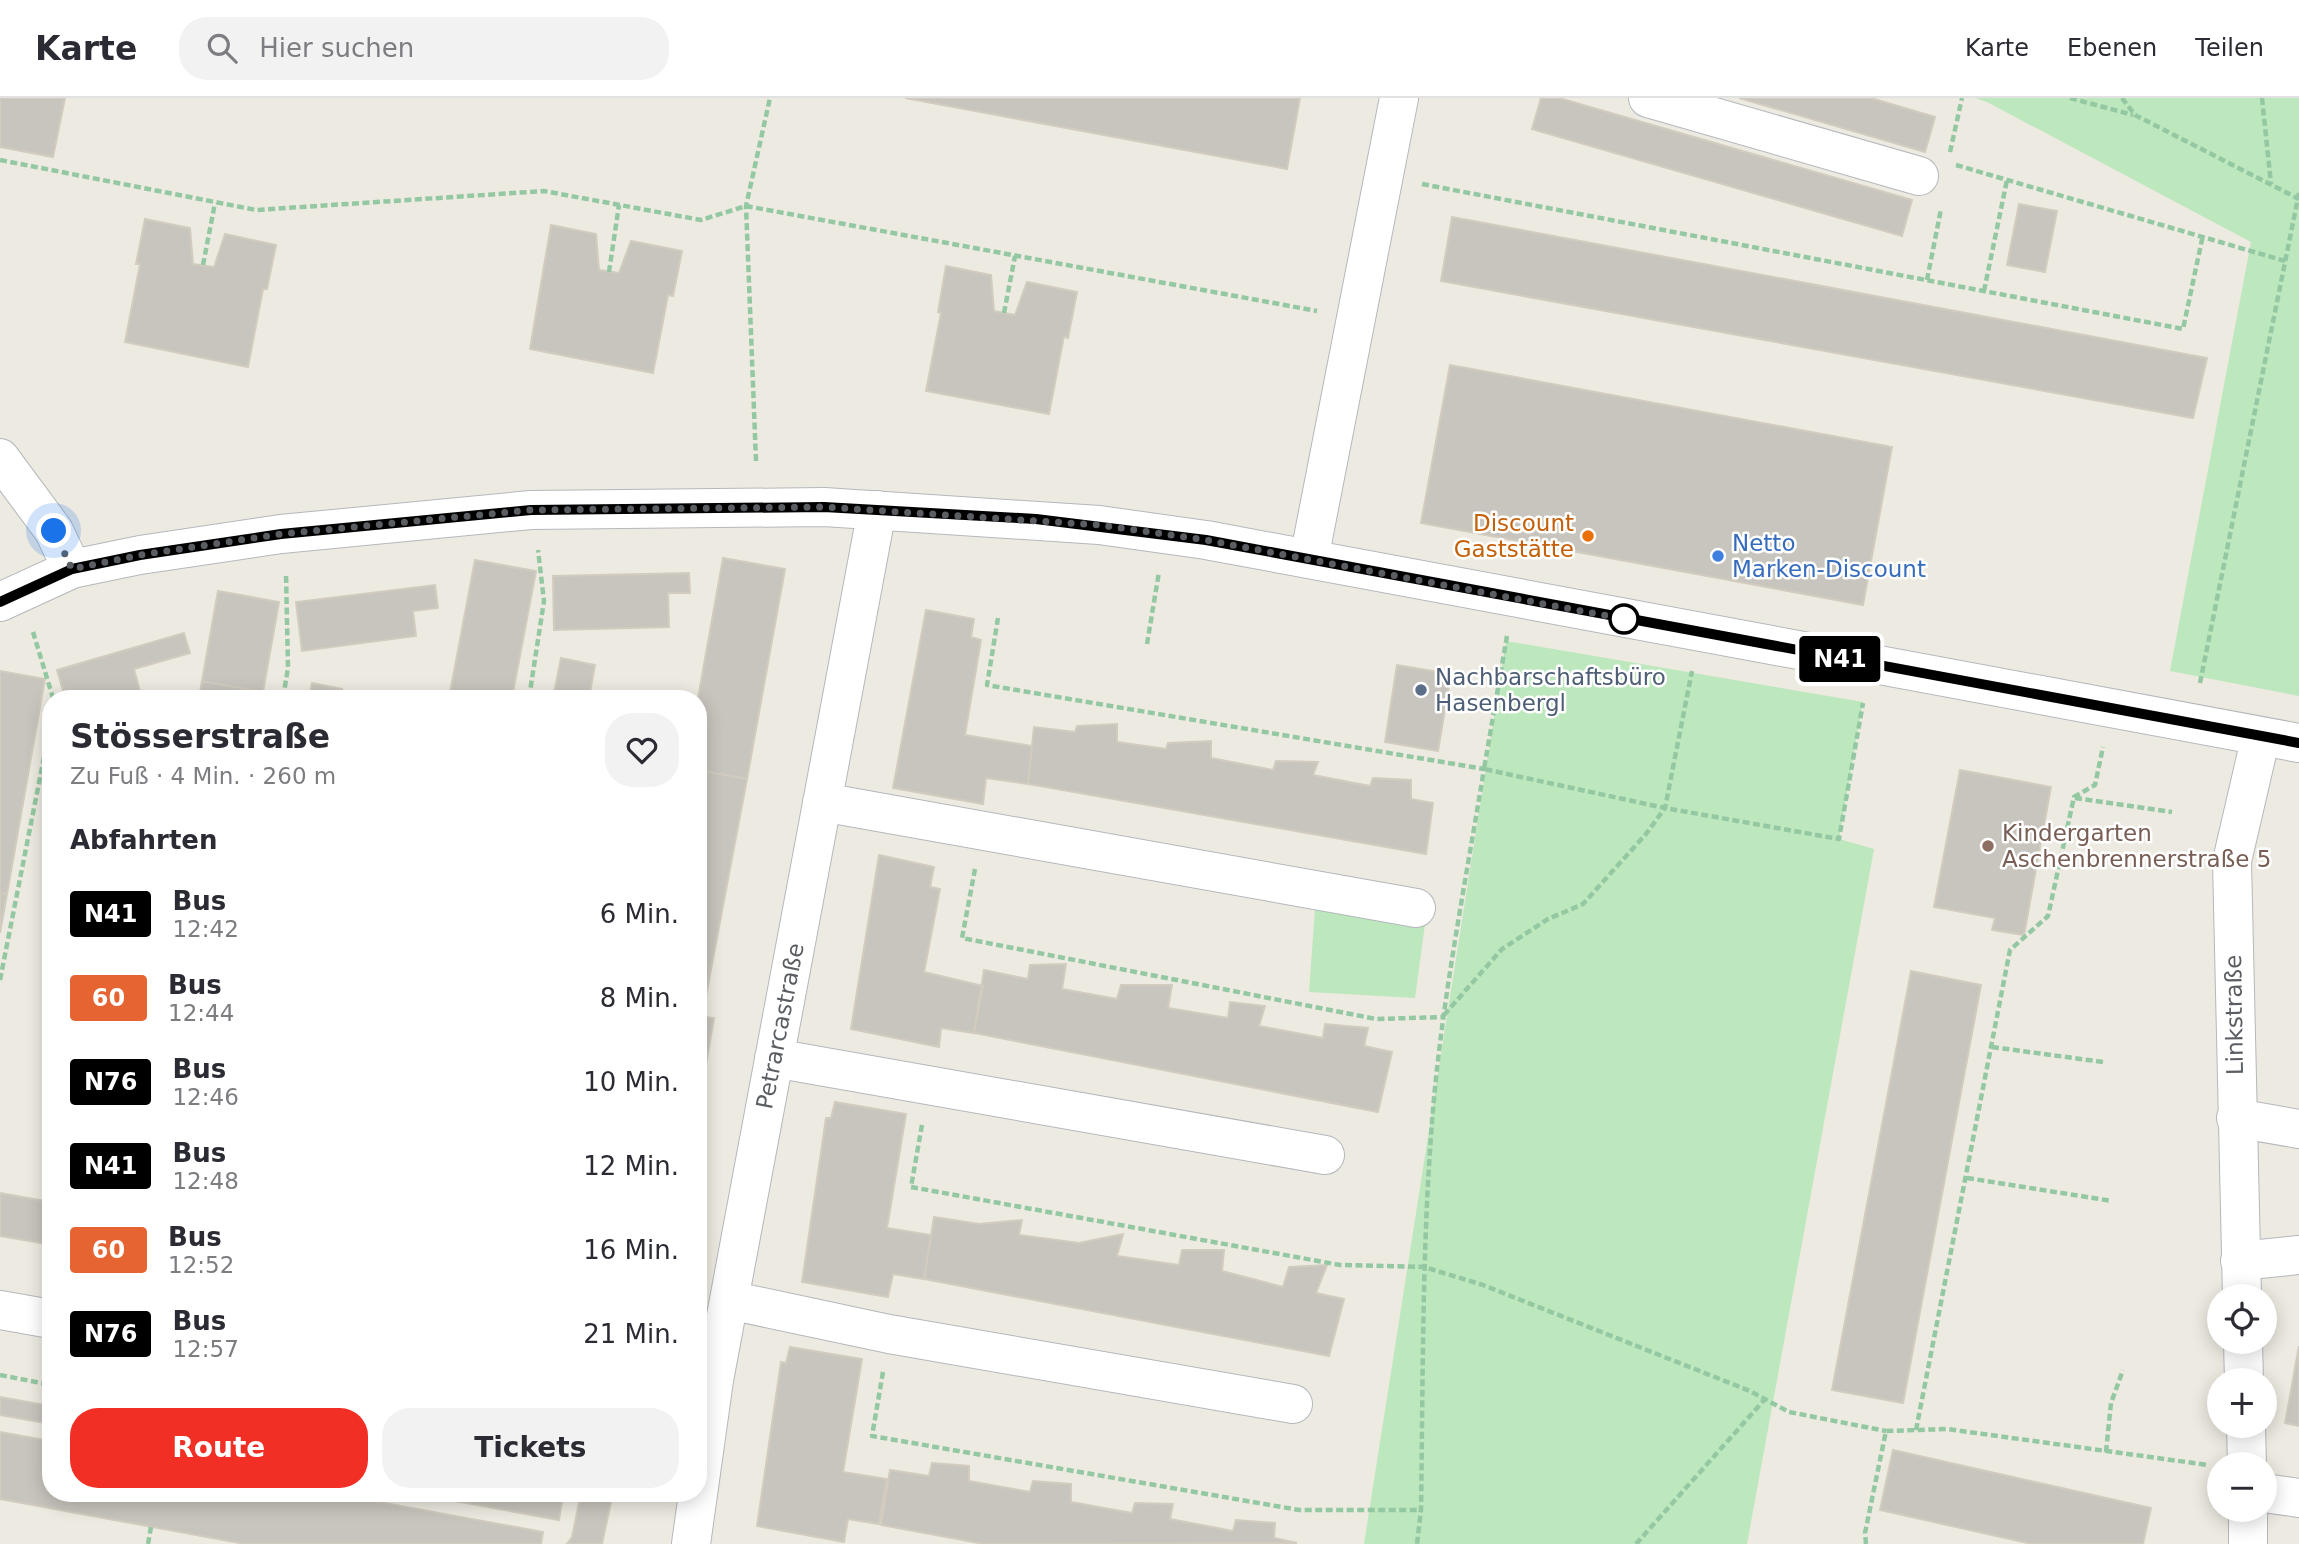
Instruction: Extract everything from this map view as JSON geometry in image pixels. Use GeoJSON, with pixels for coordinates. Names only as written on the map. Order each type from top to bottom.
{"type":"FeatureCollection","features":[{"type":"Feature","properties":{"kind":"street"},"geometry":{"type":"LineString","coordinates":[[1309,559],[1399,98]]}},
{"type":"Feature","properties":{"kind":"street"},"geometry":{"type":"LineString","coordinates":[[1648,98],[1919,176]]}},
{"type":"Feature","properties":{"kind":"street"},"geometry":{"type":"LineString","coordinates":[[0,457],[54,531],[72,569]]}},
{"type":"Feature","properties":{"kind":"street"},"geometry":{"type":"LineString","coordinates":[[15,613],[72,569],[140,555],[281,534],[531,510],[824,507],[877,510],[1099,525],[1309,559],[2299,743]]}},
{"type":"Feature","properties":{"kind":"street","name":"Petrarcastraße"},"geometry":{"type":"LineString","coordinates":[[707,1417],[877,510]]}},
{"type":"Feature","properties":{"kind":"street","name":"Linkstraße"},"geometry":{"type":"LineString","coordinates":[[2241,1279],[2232,861],[2261,736]]}},
{"type":"Feature","properties":{"kind":"street"},"geometry":{"type":"LineString","coordinates":[[822,802],[1416,908]]}},
{"type":"Feature","properties":{"kind":"street"},"geometry":{"type":"LineString","coordinates":[[774,1058],[1325,1155]]}},
{"type":"Feature","properties":{"kind":"street"},"geometry":{"type":"LineString","coordinates":[[2236,1118],[2299,1129]]}},
{"type":"Feature","properties":{"kind":"street"},"geometry":{"type":"LineString","coordinates":[[2241,1279],[2299,1255]]}},
{"type":"Feature","properties":{"kind":"street"},"geometry":{"type":"LineString","coordinates":[[729,1300],[890,1334],[1293,1404]]}},
{"type":"Feature","properties":{"kind":"street"},"geometry":{"type":"LineString","coordinates":[[0,1310],[42,1318]]}},
{"type":"Feature","properties":{"kind":"street"},"geometry":{"type":"LineString","coordinates":[[2277,1495],[2299,1498]]}},
{"type":"Feature","properties":{"kind":"street","name":"Petrarcastraße"},"geometry":{"type":"LineString","coordinates":[[691,1544],[696,1502]]}},
{"type":"Feature","properties":{"kind":"street"},"geometry":{"type":"LineString","coordinates":[[2248,1522],[2248,1544]]}},
{"type":"Feature","properties":{"kind":"path"},"geometry":{"type":"LineString","coordinates":[[756,461],[746,206],[770,98]]}},
{"type":"Feature","properties":{"kind":"path"},"geometry":{"type":"LineString","coordinates":[[2070,98],[2135,116],[2299,197],[2199,684]]}},
{"type":"Feature","properties":{"kind":"path"},"geometry":{"type":"LineString","coordinates":[[2122,98],[2135,116]]}},
{"type":"Feature","properties":{"kind":"path"},"geometry":{"type":"LineString","coordinates":[[2262,98],[2271,185]]}},
{"type":"Feature","properties":{"kind":"path"},"geometry":{"type":"LineString","coordinates":[[1919,176],[1931,159],[2203,235],[2285,261]]}},
{"type":"Feature","properties":{"kind":"path"},"geometry":{"type":"LineString","coordinates":[[0,160],[256,210],[544,191],[701,220],[746,206],[1355,318]]}},
{"type":"Feature","properties":{"kind":"path"},"geometry":{"type":"LineString","coordinates":[[1384,177],[2183,329],[2203,235]]}},
{"type":"Feature","properties":{"kind":"path"},"geometry":{"type":"LineString","coordinates":[[1984,291],[2007,180]]}},
{"type":"Feature","properties":{"kind":"path"},"geometry":{"type":"LineString","coordinates":[[203,265],[215,203]]}},
{"type":"Feature","properties":{"kind":"path"},"geometry":{"type":"LineString","coordinates":[[609,272],[619,205]]}},
{"type":"Feature","properties":{"kind":"path"},"geometry":{"type":"LineString","coordinates":[[1004,313],[1015,256]]}},
{"type":"Feature","properties":{"kind":"path"},"geometry":{"type":"LineString","coordinates":[[529,690],[544,601],[536,536]]}},
{"type":"Feature","properties":{"kind":"path"},"geometry":{"type":"LineString","coordinates":[[284,690],[288,668],[286,562]]}},
{"type":"Feature","properties":{"kind":"path"},"geometry":{"type":"LineString","coordinates":[[1147,644],[1160,565]]}},
{"type":"Feature","properties":{"kind":"path"},"geometry":{"type":"LineString","coordinates":[[15,613],[49,690]]}},
{"type":"Feature","properties":{"kind":"path"},"geometry":{"type":"LineString","coordinates":[[998,618],[987,685],[1484,769],[1665,808],[1839,839],[1870,664]]}},
{"type":"Feature","properties":{"kind":"path"},"geometry":{"type":"LineString","coordinates":[[1417,1544],[1421,1510],[1424,1267],[1432,1120],[1444,1016],[1509,626]]}},
{"type":"Feature","properties":{"kind":"path"},"geometry":{"type":"LineString","coordinates":[[982,831],[962,938],[1376,1019],[1444,1016],[1502,949],[1548,919],[1583,904],[1646,834],[1665,808],[1699,633]]}},
{"type":"Feature","properties":{"kind":"path"},"geometry":{"type":"LineString","coordinates":[[1916,1430],[2010,950],[2048,916],[2074,797],[2095,785],[2105,737],[2089,704]]}},
{"type":"Feature","properties":{"kind":"path"},"geometry":{"type":"LineString","coordinates":[[0,980],[42,768]]}},
{"type":"Feature","properties":{"kind":"path"},"geometry":{"type":"LineString","coordinates":[[2074,797],[2172,812]]}},
{"type":"Feature","properties":{"kind":"path"},"geometry":{"type":"LineString","coordinates":[[1992,1047],[2103,1062]]}},
{"type":"Feature","properties":{"kind":"path"},"geometry":{"type":"LineString","coordinates":[[928,1086],[911,1187],[1340,1265],[1424,1267],[1483,1285],[1765,1399],[1789,1412],[1886,1431],[1947,1429],[2207,1465]]}},
{"type":"Feature","properties":{"kind":"path"},"geometry":{"type":"LineString","coordinates":[[1967,1178],[2112,1201]]}},
{"type":"Feature","properties":{"kind":"path"},"geometry":{"type":"LineString","coordinates":[[890,1334],[872,1436],[1299,1510],[1421,1510]]}},
{"type":"Feature","properties":{"kind":"path"},"geometry":{"type":"LineString","coordinates":[[2106,1451],[2111,1403],[2123,1370]]}},
{"type":"Feature","properties":{"kind":"path"},"geometry":{"type":"LineString","coordinates":[[0,1375],[42,1383]]}},
{"type":"Feature","properties":{"kind":"path"},"geometry":{"type":"LineString","coordinates":[[1636,1544],[1765,1399]]}},
{"type":"Feature","properties":{"kind":"path"},"geometry":{"type":"LineString","coordinates":[[1866,1544],[1886,1431]]}},
{"type":"Feature","properties":{"kind":"path"},"geometry":{"type":"LineString","coordinates":[[148,1544],[151,1527]]}},
{"type":"Feature","properties":{"kind":"green space"},"geometry":{"type":"Polygon","coordinates":[[[1975,98],[2299,98],[2299,696],[2170,671],[2251,242],[1975,98]]]}},
{"type":"Feature","properties":{"kind":"green space"},"geometry":{"type":"Polygon","coordinates":[[[1506,641],[1863,702],[1839,839],[1874,849],[1747,1544],[1364,1544],[1506,641]]]}},
{"type":"Feature","properties":{"kind":"green space"},"geometry":{"type":"Polygon","coordinates":[[[1315,909],[1425,924],[1415,998],[1309,992],[1315,909]]]}},
{"type":"Feature","properties":{"kind":"building"},"geometry":{"type":"Polygon","coordinates":[[[0,98],[65,98],[53,157],[0,147],[0,98]]]}},
{"type":"Feature","properties":{"kind":"building"},"geometry":{"type":"Polygon","coordinates":[[[905,98],[1300,98],[1287,169],[905,98]]]}},
{"type":"Feature","properties":{"kind":"building"},"geometry":{"type":"Polygon","coordinates":[[[1541,98],[1559,98],[1912,200],[1902,236],[1532,129],[1541,98]]]}},
{"type":"Feature","properties":{"kind":"building"},"geometry":{"type":"Polygon","coordinates":[[[1739,98],[1871,98],[1935,117],[1925,152],[1739,98]]]}},
{"type":"Feature","properties":{"kind":"building"},"geometry":{"type":"Polygon","coordinates":[[[2019,204],[2057,211],[2045,272],[2007,265],[2019,204]]]}},
{"type":"Feature","properties":{"kind":"building"},"geometry":{"type":"Polygon","coordinates":[[[1452,217],[2207,358],[2193,418],[1441,281],[1452,217]]]}},
{"type":"Feature","properties":{"kind":"building"},"geometry":{"type":"Polygon","coordinates":[[[145,219],[190,228],[193,264],[214,267],[225,234],[276,245],[267,289],[263,289],[248,367],[125,342],[140,264],[136,264],[145,219]]]}},
{"type":"Feature","properties":{"kind":"building"},"geometry":{"type":"Polygon","coordinates":[[[551,225],[596,234],[599,270],[619,273],[631,241],[682,251],[673,296],[668,295],[653,373],[530,349],[551,225]]]}},
{"type":"Feature","properties":{"kind":"building"},"geometry":{"type":"Polygon","coordinates":[[[946,266],[991,275],[994,311],[1015,315],[1027,282],[1077,292],[1068,338],[1064,336],[1049,414],[926,391],[941,313],[938,312],[946,266]]]}},
{"type":"Feature","properties":{"kind":"building"},"geometry":{"type":"Polygon","coordinates":[[[1450,365],[1892,447],[1863,605],[1421,523],[1450,365]]]}},
{"type":"Feature","properties":{"kind":"building"},"geometry":{"type":"Polygon","coordinates":[[[723,558],[785,569],[747,779],[707,772],[707,690],[699,690],[723,558]]]}},
{"type":"Feature","properties":{"kind":"building"},"geometry":{"type":"Polygon","coordinates":[[[475,560],[536,571],[514,690],[451,690],[475,560]]]}},
{"type":"Feature","properties":{"kind":"building"},"geometry":{"type":"Polygon","coordinates":[[[689,573],[690,593],[668,593],[669,627],[554,630],[553,576],[689,573]]]}},
{"type":"Feature","properties":{"kind":"building"},"geometry":{"type":"Polygon","coordinates":[[[435,585],[438,608],[413,611],[416,636],[302,651],[296,602],[435,585]]]}},
{"type":"Feature","properties":{"kind":"building"},"geometry":{"type":"Polygon","coordinates":[[[218,591],[279,602],[263,690],[202,681],[218,591]]]}},
{"type":"Feature","properties":{"kind":"building"},"geometry":{"type":"Polygon","coordinates":[[[926,610],[974,619],[971,637],[981,640],[965,735],[1032,746],[1028,784],[986,778],[983,804],[893,788],[926,610]]]}},
{"type":"Feature","properties":{"kind":"building"},"geometry":{"type":"Polygon","coordinates":[[[184,633],[190,653],[134,669],[140,690],[63,690],[57,670],[184,633]]]}},
{"type":"Feature","properties":{"kind":"building"},"geometry":{"type":"Polygon","coordinates":[[[561,658],[595,665],[590,690],[555,690],[561,658]]]}},
{"type":"Feature","properties":{"kind":"building"},"geometry":{"type":"Polygon","coordinates":[[[1397,665],[1451,674],[1438,751],[1385,742],[1397,665]]]}},
{"type":"Feature","properties":{"kind":"building"},"geometry":{"type":"Polygon","coordinates":[[[0,671],[45,679],[7,894],[0,893],[0,671]]]}},
{"type":"Feature","properties":{"kind":"building"},"geometry":{"type":"Polygon","coordinates":[[[202,681],[252,690],[200,690],[202,681]]]}},
{"type":"Feature","properties":{"kind":"building"},"geometry":{"type":"Polygon","coordinates":[[[312,683],[342,689],[342,690],[311,690],[312,683]]]}},
{"type":"Feature","properties":{"kind":"building"},"geometry":{"type":"Polygon","coordinates":[[[1117,724],[1117,742],[1166,749],[1168,743],[1211,741],[1211,758],[1273,770],[1276,761],[1318,762],[1313,775],[1370,786],[1373,778],[1411,780],[1411,799],[1433,803],[1426,854],[1028,784],[1034,727],[1075,732],[1077,726],[1117,724]]]}},
{"type":"Feature","properties":{"kind":"building"},"geometry":{"type":"Polygon","coordinates":[[[1960,770],[2051,787],[2024,935],[1992,930],[1995,918],[1934,907],[1960,770]]]}},
{"type":"Feature","properties":{"kind":"building"},"geometry":{"type":"Polygon","coordinates":[[[707,772],[747,779],[707,991],[707,772]]]}},
{"type":"Feature","properties":{"kind":"building"},"geometry":{"type":"Polygon","coordinates":[[[879,855],[934,867],[930,887],[940,889],[924,972],[983,986],[974,1033],[941,1028],[939,1047],[851,1029],[879,855]]]}},
{"type":"Feature","properties":{"kind":"building"},"geometry":{"type":"Polygon","coordinates":[[[0,893],[7,894],[0,933],[0,893]]]}},
{"type":"Feature","properties":{"kind":"building"},"geometry":{"type":"Polygon","coordinates":[[[1066,964],[1062,989],[1117,999],[1121,985],[1172,985],[1168,1008],[1228,1018],[1230,1002],[1265,1006],[1259,1026],[1323,1038],[1325,1024],[1368,1028],[1364,1046],[1392,1052],[1378,1112],[974,1033],[984,970],[1028,979],[1030,965],[1066,964]]]}},
{"type":"Feature","properties":{"kind":"building"},"geometry":{"type":"Polygon","coordinates":[[[1911,971],[1981,985],[1903,1403],[1832,1390],[1911,971]]]}},
{"type":"Feature","properties":{"kind":"building"},"geometry":{"type":"Polygon","coordinates":[[[707,1017],[714,1018],[707,1058],[707,1017]]]}},
{"type":"Feature","properties":{"kind":"building"},"geometry":{"type":"Polygon","coordinates":[[[835,1102],[906,1114],[887,1228],[931,1235],[924,1279],[893,1274],[888,1297],[802,1282],[826,1118],[831,1118],[835,1102]]]}},
{"type":"Feature","properties":{"kind":"building"},"geometry":{"type":"Polygon","coordinates":[[[0,1193],[42,1200],[42,1243],[0,1236],[0,1193]]]}},
{"type":"Feature","properties":{"kind":"building"},"geometry":{"type":"Polygon","coordinates":[[[934,1217],[979,1224],[1022,1220],[1019,1235],[1079,1243],[1123,1234],[1117,1256],[1179,1265],[1182,1250],[1224,1250],[1222,1271],[1283,1287],[1289,1267],[1327,1265],[1316,1293],[1344,1299],[1329,1356],[924,1279],[934,1217]]]}},
{"type":"Feature","properties":{"kind":"building"},"geometry":{"type":"Polygon","coordinates":[[[2299,1346],[2299,1426],[2285,1423],[2299,1346]]]}},
{"type":"Feature","properties":{"kind":"building"},"geometry":{"type":"Polygon","coordinates":[[[790,1347],[862,1359],[843,1472],[887,1479],[879,1524],[848,1519],[844,1542],[757,1526],[781,1362],[786,1363],[790,1347]]]}},
{"type":"Feature","properties":{"kind":"building"},"geometry":{"type":"Polygon","coordinates":[[[0,1397],[42,1404],[42,1422],[0,1415],[0,1397]]]}},
{"type":"Feature","properties":{"kind":"building"},"geometry":{"type":"Polygon","coordinates":[[[0,1432],[42,1439],[42,1502],[379,1502],[543,1532],[541,1544],[245,1544],[0,1499],[0,1432]]]}},
{"type":"Feature","properties":{"kind":"building"},"geometry":{"type":"Polygon","coordinates":[[[1893,1450],[2151,1508],[2143,1544],[2032,1544],[1880,1510],[1893,1450]]]}},
{"type":"Feature","properties":{"kind":"building"},"geometry":{"type":"Polygon","coordinates":[[[932,1463],[969,1466],[969,1481],[1030,1492],[1033,1481],[1071,1484],[1071,1502],[1132,1513],[1135,1503],[1173,1504],[1170,1519],[1233,1531],[1236,1520],[1275,1523],[1274,1538],[1297,1543],[984,1544],[881,1525],[890,1470],[929,1476],[932,1463]]]}},
{"type":"Feature","properties":{"kind":"building"},"geometry":{"type":"Polygon","coordinates":[[[460,1502],[562,1502],[559,1520],[460,1502]]]}},
{"type":"Feature","properties":{"kind":"building"},"geometry":{"type":"Polygon","coordinates":[[[579,1502],[611,1502],[602,1544],[567,1544],[572,1537],[579,1502]]]}},
{"type":"Feature","properties":{"kind":"bus line","name":"N41"},"geometry":{"type":"LineString","coordinates":[[0,602],[72,569],[140,555],[281,534],[531,510],[824,507],[1013,517],[1099,525],[1206,540],[2299,743]]}},
{"type":"Feature","properties":{"kind":"place","name":"Discount Gaststätte"},"geometry":{"type":"Point","coordinates":[1588,536]}},
{"type":"Feature","properties":{"kind":"place","name":"Netto Marken-Discount"},"geometry":{"type":"Point","coordinates":[1718,556]}},
{"type":"Feature","properties":{"kind":"place","name":"Nachbarschaftsbüro Hasenbergl"},"geometry":{"type":"Point","coordinates":[1421,690]}},
{"type":"Feature","properties":{"kind":"place","name":"Kindergarten Aschenbrennerstraße 5"},"geometry":{"type":"Point","coordinates":[1988,846]}},
{"type":"Feature","properties":{"kind":"route"},"geometry":{"type":"LineString","coordinates":[[54,531],[72,569],[140,555],[281,534],[531,510],[824,507],[961,514],[1099,525],[1206,540],[1624,619]]}}]}
